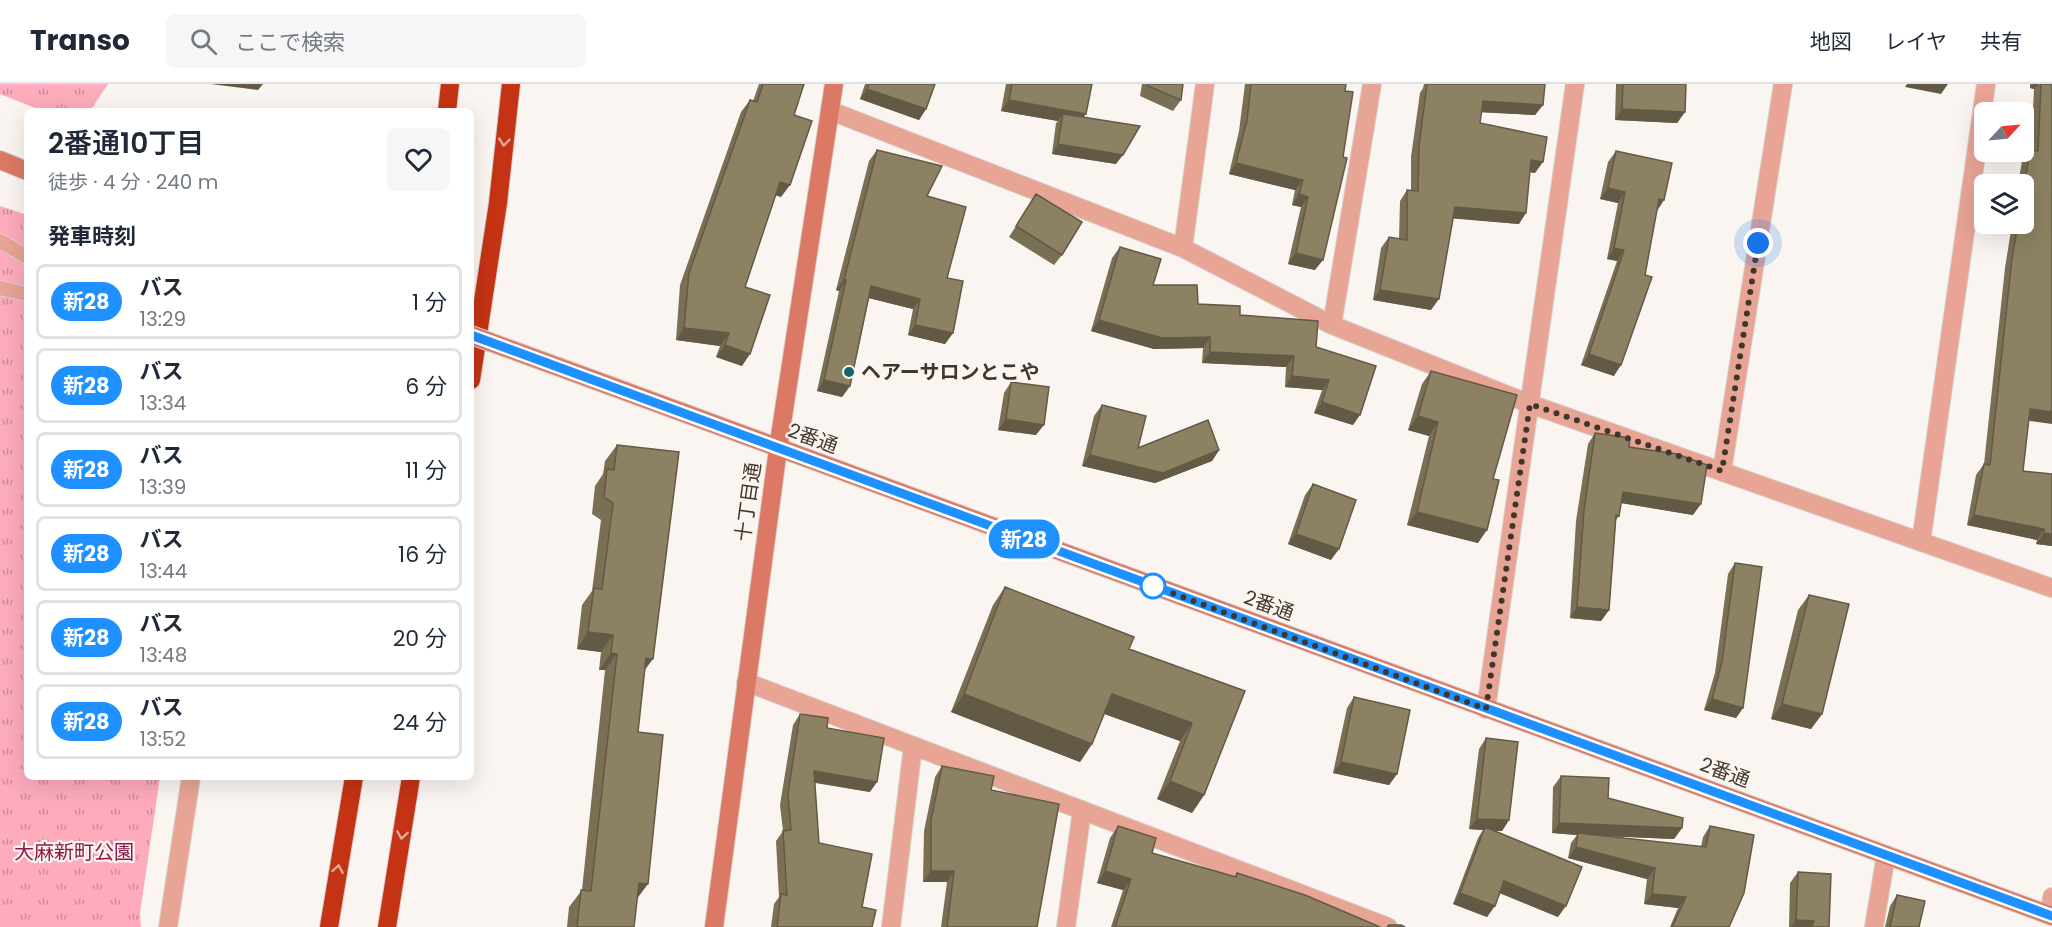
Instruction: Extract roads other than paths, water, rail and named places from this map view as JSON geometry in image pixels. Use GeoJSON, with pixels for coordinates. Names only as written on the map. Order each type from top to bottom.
{"type":"FeatureCollection","features":[{"type":"Feature","properties":{"kind":"highway"},"geometry":{"type":"LineString","coordinates":[[447,108],[450,84]]}},
{"type":"Feature","properties":{"kind":"highway"},"geometry":{"type":"LineString","coordinates":[[474,360],[498,203],[511,84]]}},
{"type":"Feature","properties":{"kind":"highway"},"geometry":{"type":"LineString","coordinates":[[329,927],[354,780]]}},
{"type":"Feature","properties":{"kind":"highway"},"geometry":{"type":"LineString","coordinates":[[387,927],[411,780]]}},
{"type":"Feature","properties":{"kind":"main road","name":"十丁目通"},"geometry":{"type":"LineString","coordinates":[[714,927],[778,449],[834,84]]}},
{"type":"Feature","properties":{"kind":"main road"},"geometry":{"type":"LineString","coordinates":[[0,160],[24,170]]}},
{"type":"Feature","properties":{"kind":"main road","name":"2番通"},"geometry":{"type":"LineString","coordinates":[[474,336],[1886,855],[2051,910]]}},
{"type":"Feature","properties":{"kind":"street"},"geometry":{"type":"LineString","coordinates":[[1183,248],[1205,84]]}},
{"type":"Feature","properties":{"kind":"street"},"geometry":{"type":"LineString","coordinates":[[1332,325],[1372,84]]}},
{"type":"Feature","properties":{"kind":"street"},"geometry":{"type":"LineString","coordinates":[[1486,709],[1575,84]]}},
{"type":"Feature","properties":{"kind":"street"},"geometry":{"type":"LineString","coordinates":[[1722,471],[1783,84]]}},
{"type":"Feature","properties":{"kind":"street"},"geometry":{"type":"LineString","coordinates":[[1921,542],[1986,84]]}},
{"type":"Feature","properties":{"kind":"street"},"geometry":{"type":"LineString","coordinates":[[831,111],[1183,248],[1332,325],[1530,404],[2052,588]]}},
{"type":"Feature","properties":{"kind":"street"},"geometry":{"type":"LineString","coordinates":[[746,682],[1388,927]]}},
{"type":"Feature","properties":{"kind":"street"},"geometry":{"type":"LineString","coordinates":[[891,927],[913,746]]}},
{"type":"Feature","properties":{"kind":"street"},"geometry":{"type":"LineString","coordinates":[[168,927],[191,780]]}},
{"type":"Feature","properties":{"kind":"street"},"geometry":{"type":"LineString","coordinates":[[1066,927],[1082,810]]}},
{"type":"Feature","properties":{"kind":"street"},"geometry":{"type":"LineString","coordinates":[[1874,927],[1886,855]]}},
{"type":"Feature","properties":{"kind":"lane"},"geometry":{"type":"LineString","coordinates":[[0,241],[24,255]]}},
{"type":"Feature","properties":{"kind":"lane"},"geometry":{"type":"LineString","coordinates":[[0,288],[24,293]]}},
{"type":"Feature","properties":{"kind":"place","name":"ヘアーサロンとこや"},"geometry":{"type":"Point","coordinates":[849,372]}},
{"type":"Feature","properties":{"kind":"park label","name":"大麻新町公園"},"geometry":{"type":"Point","coordinates":[74,852]}}]}
